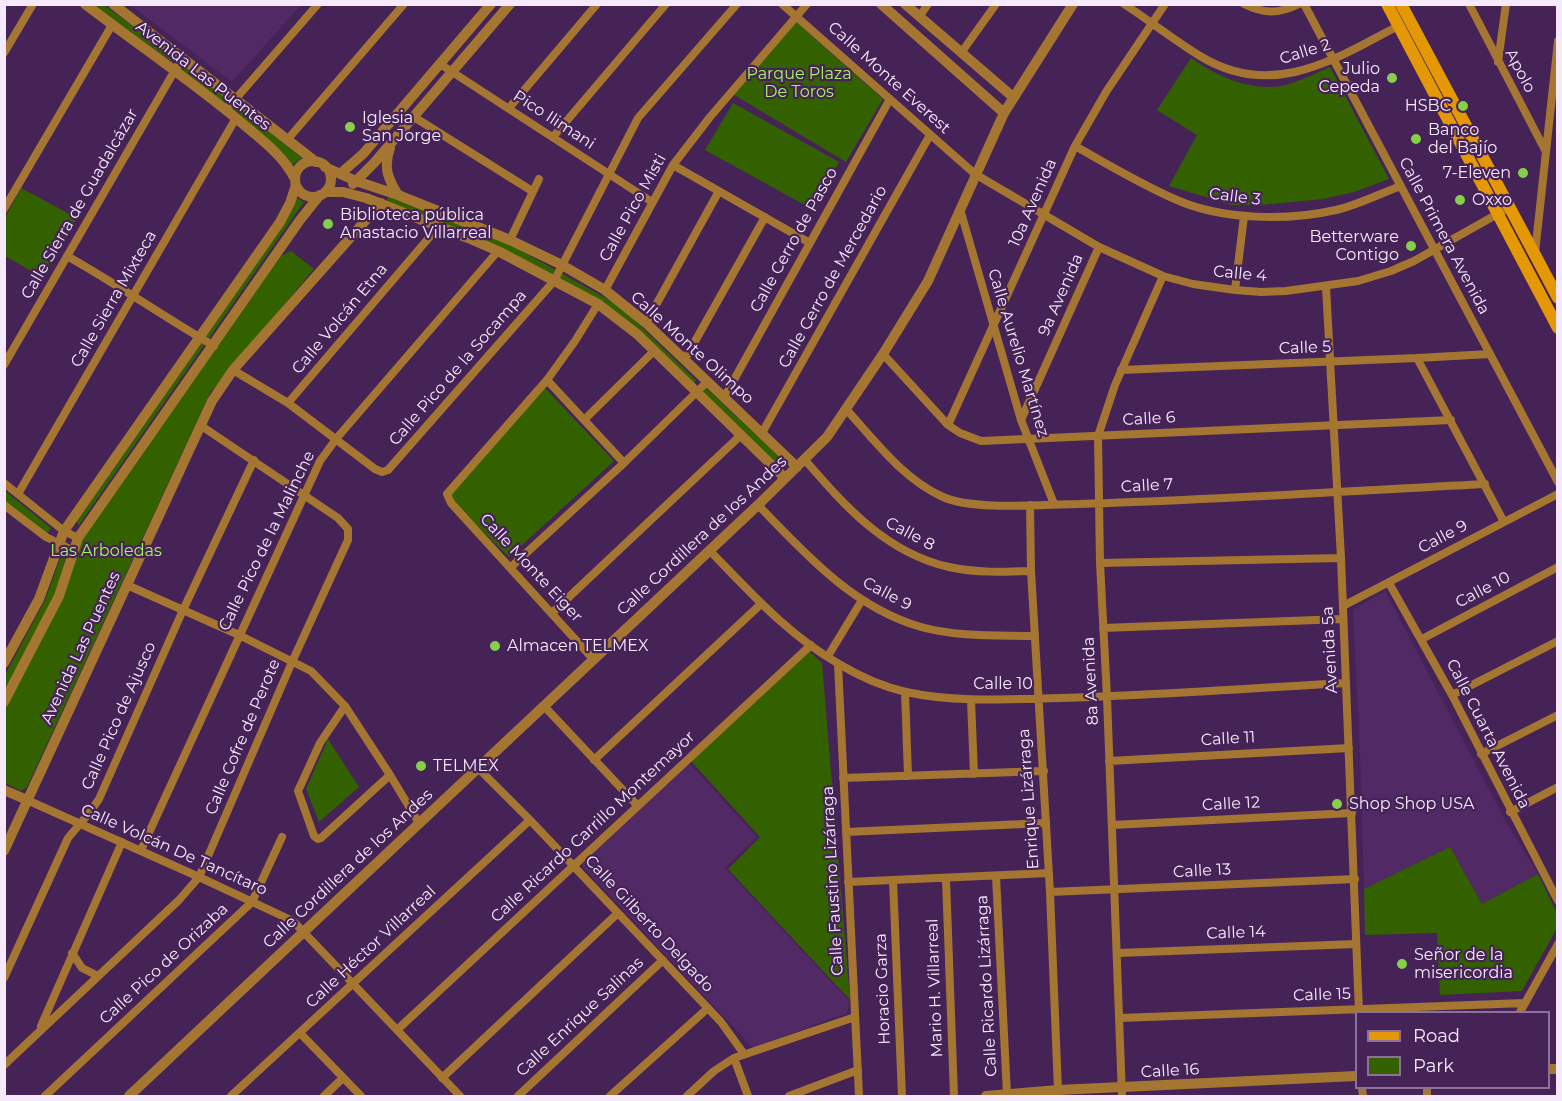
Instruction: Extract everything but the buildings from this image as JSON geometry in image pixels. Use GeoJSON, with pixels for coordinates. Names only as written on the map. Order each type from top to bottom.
{"type":"FeatureCollection","features":[{"type":"Feature","properties":{"kind":"main road"},"geometry":{"type":"LineString","coordinates":[[1387,4],[1557,328]]}},
{"type":"Feature","properties":{"kind":"main road"},"geometry":{"type":"LineString","coordinates":[[1401,4],[1557,298]]}},
{"type":"Feature","properties":{"kind":"street"},"geometry":{"type":"LineString","coordinates":[[4,52],[33,4]]}},
{"type":"Feature","properties":{"kind":"street","name":"Avenida Las Puentes"},"geometry":{"type":"LineString","coordinates":[[85,4],[226,110],[281,156],[295,182]]}},
{"type":"Feature","properties":{"kind":"street","name":"Avenida Las Puentes"},"geometry":{"type":"LineString","coordinates":[[113,4],[320,164]]}},
{"type":"Feature","properties":{"kind":"street"},"geometry":{"type":"LineString","coordinates":[[226,110],[318,4]]}},
{"type":"Feature","properties":{"kind":"street"},"geometry":{"type":"LineString","coordinates":[[288,139],[404,4]]}},
{"type":"Feature","properties":{"kind":"street"},"geometry":{"type":"LineString","coordinates":[[509,108],[597,4]]}},
{"type":"Feature","properties":{"kind":"street"},"geometry":{"type":"LineString","coordinates":[[553,137],[666,4]]}},
{"type":"Feature","properties":{"kind":"street","name":"Calle Pico de la Socampa"},"geometry":{"type":"LineString","coordinates":[[336,439],[382,472],[392,466],[554,281],[633,127],[645,109],[737,4]]}},
{"type":"Feature","properties":{"kind":"street","name":"Calle Monte Everest"},"geometry":{"type":"LineString","coordinates":[[782,4],[975,174]]}},
{"type":"Feature","properties":{"kind":"street","name":"Calle Pico Misti"},"geometry":{"type":"LineString","coordinates":[[605,290],[673,165],[710,117],[807,4]]}},
{"type":"Feature","properties":{"kind":"street"},"geometry":{"type":"LineString","coordinates":[[880,4],[1004,113]]}},
{"type":"Feature","properties":{"kind":"street"},"geometry":{"type":"LineString","coordinates":[[905,4],[1013,97]]}},
{"type":"Feature","properties":{"kind":"street"},"geometry":{"type":"LineString","coordinates":[[919,17],[928,4]]}},
{"type":"Feature","properties":{"kind":"street"},"geometry":{"type":"LineString","coordinates":[[961,53],[996,4]]}},
{"type":"Feature","properties":{"kind":"street","name":"Calle Cordillera de los Andes"},"geometry":{"type":"LineString","coordinates":[[129,1096],[827,438],[928,281],[1004,113],[1073,4]]}},
{"type":"Feature","properties":{"kind":"street","name":"Calle 2"},"geometry":{"type":"LineString","coordinates":[[1124,4],[1200,56],[1227,69],[1249,75],[1278,76],[1335,60],[1398,26]]}},
{"type":"Feature","properties":{"kind":"street","name":"10a Avenida"},"geometry":{"type":"LineString","coordinates":[[948,425],[1075,146],[1106,92],[1165,4]]}},
{"type":"Feature","properties":{"kind":"street"},"geometry":{"type":"LineString","coordinates":[[1244,4],[1274,13],[1286,11],[1299,4]]}},
{"type":"Feature","properties":{"kind":"street","name":"Calle Primera Avenida"},"geometry":{"type":"LineString","coordinates":[[1304,4],[1557,482]]}},
{"type":"Feature","properties":{"kind":"street","name":"Apolo"},"geometry":{"type":"LineString","coordinates":[[1469,4],[1545,151]]}},
{"type":"Feature","properties":{"kind":"street"},"geometry":{"type":"LineString","coordinates":[[1498,63],[1506,4]]}},
{"type":"Feature","properties":{"kind":"street"},"geometry":{"type":"LineString","coordinates":[[340,174],[363,154],[440,64],[500,6]]}},
{"type":"Feature","properties":{"kind":"street"},"geometry":{"type":"LineString","coordinates":[[343,192],[392,142],[452,72],[500,6]]}},
{"type":"Feature","properties":{"kind":"street"},"geometry":{"type":"LineString","coordinates":[[4,209],[112,25]]}},
{"type":"Feature","properties":{"kind":"street"},"geometry":{"type":"LineString","coordinates":[[1528,273],[1535,254],[1545,151],[1554,93],[1557,41]]}},
{"type":"Feature","properties":{"kind":"street","name":"Calle Sierra de Guadalcázar"},"geometry":{"type":"LineString","coordinates":[[4,365],[183,58]]}},
{"type":"Feature","properties":{"kind":"street","name":"Pico Ilimani"},"geometry":{"type":"LineString","coordinates":[[440,64],[652,202]]}},
{"type":"Feature","properties":{"kind":"street","name":"Calle Cerro de Pasco"},"geometry":{"type":"LineString","coordinates":[[724,396],[890,99]]}},
{"type":"Feature","properties":{"kind":"street"},"geometry":{"type":"LineString","coordinates":[[414,117],[532,191]]}},
{"type":"Feature","properties":{"kind":"street","name":"Calle Sierra Mixteca"},"geometry":{"type":"LineString","coordinates":[[18,494],[236,118]]}},
{"type":"Feature","properties":{"kind":"street","name":"Calle Cerro de Mercedario"},"geometry":{"type":"LineString","coordinates":[[762,433],[930,135]]}},
{"type":"Feature","properties":{"kind":"street"},"geometry":{"type":"LineString","coordinates":[[392,142],[386,159],[386,172],[398,195]]}},
{"type":"Feature","properties":{"kind":"street","name":"Calle 3"},"geometry":{"type":"LineString","coordinates":[[1075,146],[1140,183],[1179,201],[1204,209],[1244,216],[1317,214],[1338,209],[1401,186]]}},
{"type":"Feature","properties":{"kind":"street"},"geometry":{"type":"LineString","coordinates":[[4,663],[39,599],[64,531],[280,222],[290,203],[300,167],[309,162],[320,164],[330,177],[330,183],[323,194],[300,220],[78,538],[72,550],[59,596],[4,702]]}},
{"type":"Feature","properties":{"kind":"street","name":"Calle Monte Olimpo"},"geometry":{"type":"LineString","coordinates":[[320,164],[356,181],[398,195],[510,240],[562,265],[605,290],[646,323],[762,433],[801,464]]}},
{"type":"Feature","properties":{"kind":"street"},"geometry":{"type":"LineString","coordinates":[[673,165],[810,243]]}},
{"type":"Feature","properties":{"kind":"street","name":"Calle 4"},"geometry":{"type":"LineString","coordinates":[[975,174],[1099,247],[1163,276],[1193,284],[1235,290],[1286,291],[1358,281],[1383,274],[1435,251],[1510,207]]}},
{"type":"Feature","properties":{"kind":"street"},"geometry":{"type":"LineString","coordinates":[[510,240],[539,179]]}},
{"type":"Feature","properties":{"kind":"street"},"geometry":{"type":"LineString","coordinates":[[295,182],[298,190],[308,197],[323,194]]}},
{"type":"Feature","properties":{"kind":"street"},"geometry":{"type":"LineString","coordinates":[[646,323],[719,191]]}},
{"type":"Feature","properties":{"kind":"street","name":"Calle Monte Olimpo"},"geometry":{"type":"LineString","coordinates":[[323,194],[343,192],[381,203],[498,251],[598,304],[637,334],[785,478]]}},
{"type":"Feature","properties":{"kind":"street","name":"Avenida Las Puentes"},"geometry":{"type":"LineString","coordinates":[[4,850],[212,401],[232,370],[381,203]]}},
{"type":"Feature","properties":{"kind":"street","name":"Calle Aurelio Martínez"},"geometry":{"type":"LineString","coordinates":[[960,209],[1021,420],[1053,504]]}},
{"type":"Feature","properties":{"kind":"street"},"geometry":{"type":"LineString","coordinates":[[1235,290],[1244,216]]}},
{"type":"Feature","properties":{"kind":"street"},"geometry":{"type":"LineString","coordinates":[[685,359],[765,217]]}},
{"type":"Feature","properties":{"kind":"street","name":"Calle Volcán Etna"},"geometry":{"type":"LineString","coordinates":[[288,403],[438,227]]}},
{"type":"Feature","properties":{"kind":"street","name":"9a Avenida"},"geometry":{"type":"LineString","coordinates":[[1021,420],[1099,247]]}},
{"type":"Feature","properties":{"kind":"street","name":"Calle Pico de la Malinche"},"geometry":{"type":"LineString","coordinates":[[141,850],[320,461],[336,439],[498,251]]}},
{"type":"Feature","properties":{"kind":"street"},"geometry":{"type":"LineString","coordinates":[[67,256],[112,281],[147,306],[214,346]]}},
{"type":"Feature","properties":{"kind":"street","name":"8a Avenida"},"geometry":{"type":"LineString","coordinates":[[1122,1093],[1118,953],[1100,563],[1098,436],[1121,370],[1163,276]]}},
{"type":"Feature","properties":{"kind":"street","name":"Avenida 5a"},"geometry":{"type":"LineString","coordinates":[[1326,286],[1341,558],[1359,1011]]}},
{"type":"Feature","properties":{"kind":"street"},"geometry":{"type":"LineString","coordinates":[[598,304],[547,380],[624,463]]}},
{"type":"Feature","properties":{"kind":"street"},"geometry":{"type":"LineString","coordinates":[[585,419],[654,351]]}},
{"type":"Feature","properties":{"kind":"street","name":"Calle 6"},"geometry":{"type":"LineString","coordinates":[[883,354],[948,425],[960,433],[981,441],[1451,420]]}},
{"type":"Feature","properties":{"kind":"street","name":"Calle 5"},"geometry":{"type":"LineString","coordinates":[[1121,370],[1490,354]]}},
{"type":"Feature","properties":{"kind":"street"},"geometry":{"type":"LineString","coordinates":[[1418,358],[1504,522]]}},
{"type":"Feature","properties":{"kind":"street"},"geometry":{"type":"LineString","coordinates":[[232,370],[288,403],[336,439]]}},
{"type":"Feature","properties":{"kind":"street","name":"Calle Monte Eiger"},"geometry":{"type":"LineString","coordinates":[[547,380],[448,491],[447,497],[594,660]]}},
{"type":"Feature","properties":{"kind":"street"},"geometry":{"type":"LineString","coordinates":[[511,567],[624,463],[708,381]]}},
{"type":"Feature","properties":{"kind":"street","name":"Calle 7"},"geometry":{"type":"LineString","coordinates":[[846,409],[910,477],[944,498],[974,504],[1098,503],[1485,484]]}},
{"type":"Feature","properties":{"kind":"street","name":"Calle Cofre de Perote"},"geometry":{"type":"LineString","coordinates":[[4,1065],[179,900],[199,877],[292,662],[350,537],[342,521],[200,425]]}},
{"type":"Feature","properties":{"kind":"street"},"geometry":{"type":"LineString","coordinates":[[552,612],[741,435]]}},
{"type":"Feature","properties":{"kind":"street","name":"Calle Pico de Ajusco"},"geometry":{"type":"LineString","coordinates":[[4,978],[68,838],[99,799],[183,610],[254,460]]}},
{"type":"Feature","properties":{"kind":"street","name":"Calle 8"},"geometry":{"type":"LineString","coordinates":[[801,464],[865,524],[888,541],[931,562],[951,568],[1009,572],[1031,571]]}},
{"type":"Feature","properties":{"kind":"street"},"geometry":{"type":"LineString","coordinates":[[4,483],[64,531],[78,538]]}},
{"type":"Feature","properties":{"kind":"street","name":"Calle 9"},"geometry":{"type":"LineString","coordinates":[[1343,606],[1557,494]]}},
{"type":"Feature","properties":{"kind":"street","name":"Calle 9"},"geometry":{"type":"LineString","coordinates":[[758,505],[799,548],[862,600],[900,618],[936,630],[980,635],[1035,636]]}},
{"type":"Feature","properties":{"kind":"street","name":"Enrique Lizárraga"},"geometry":{"type":"LineString","coordinates":[[1030,505],[1031,571],[1044,771],[1058,1090]]}},
{"type":"Feature","properties":{"kind":"street"},"geometry":{"type":"LineString","coordinates":[[4,518],[7,507],[46,537],[72,550]]}},
{"type":"Feature","properties":{"kind":"street","name":"Calle 10"},"geometry":{"type":"LineString","coordinates":[[710,550],[761,604],[811,645],[838,664],[874,681],[905,692],[971,700],[1038,699],[1107,697],[1346,682]]}},
{"type":"Feature","properties":{"kind":"street"},"geometry":{"type":"LineString","coordinates":[[1100,563],[1341,558]]}},
{"type":"Feature","properties":{"kind":"street","name":"Calle 10"},"geometry":{"type":"LineString","coordinates":[[1422,639],[1557,567]]}},
{"type":"Feature","properties":{"kind":"street","name":"Calle Cuarta Avenida"},"geometry":{"type":"LineString","coordinates":[[1389,583],[1452,695],[1557,901]]}},
{"type":"Feature","properties":{"kind":"street"},"geometry":{"type":"LineString","coordinates":[[127,585],[239,635],[311,671],[345,706],[419,823]]}},
{"type":"Feature","properties":{"kind":"street"},"geometry":{"type":"LineString","coordinates":[[828,656],[862,600]]}},
{"type":"Feature","properties":{"kind":"street"},"geometry":{"type":"LineString","coordinates":[[594,760],[761,604]]}},
{"type":"Feature","properties":{"kind":"street"},"geometry":{"type":"LineString","coordinates":[[1103,628],[1343,619]]}},
{"type":"Feature","properties":{"kind":"street"},"geometry":{"type":"LineString","coordinates":[[1452,695],[1557,641]]}},
{"type":"Feature","properties":{"kind":"street","name":"Calle Ricardo Carrillo Montemayor"},"geometry":{"type":"LineString","coordinates":[[397,1030],[811,645]]}},
{"type":"Feature","properties":{"kind":"street","name":"Calle Faustino Lizárraga"},"geometry":{"type":"LineString","coordinates":[[838,664],[859,1096]]}},
{"type":"Feature","properties":{"kind":"street"},"geometry":{"type":"LineString","coordinates":[[905,692],[908,776]]}},
{"type":"Feature","properties":{"kind":"street"},"geometry":{"type":"LineString","coordinates":[[971,700],[974,774]]}},
{"type":"Feature","properties":{"kind":"street"},"geometry":{"type":"LineString","coordinates":[[345,706],[320,744],[298,791],[316,838],[321,838],[390,774]]}},
{"type":"Feature","properties":{"kind":"street"},"geometry":{"type":"LineString","coordinates":[[544,706],[637,805]]}},
{"type":"Feature","properties":{"kind":"street"},"geometry":{"type":"LineString","coordinates":[[1482,754],[1557,715]]}},
{"type":"Feature","properties":{"kind":"street","name":"Calle 11"},"geometry":{"type":"LineString","coordinates":[[1109,761],[1349,748]]}},
{"type":"Feature","properties":{"kind":"street","name":"Calle Gilberto Delgado"},"geometry":{"type":"LineString","coordinates":[[478,768],[708,1008],[729,1031],[744,1054]]}},
{"type":"Feature","properties":{"kind":"street"},"geometry":{"type":"LineString","coordinates":[[843,778],[1044,771]]}},
{"type":"Feature","properties":{"kind":"street"},"geometry":{"type":"LineString","coordinates":[[1510,812],[1557,787]]}},
{"type":"Feature","properties":{"kind":"street"},"geometry":{"type":"LineString","coordinates":[[4,790],[27,801]]}},
{"type":"Feature","properties":{"kind":"street","name":"Calle Volcán De Tancítaro"},"geometry":{"type":"LineString","coordinates":[[27,801],[141,850],[293,921],[460,1096]]}},
{"type":"Feature","properties":{"kind":"street","name":"Calle 12"},"geometry":{"type":"LineString","coordinates":[[1112,825],[1352,813]]}},
{"type":"Feature","properties":{"kind":"street","name":"Calle Héctor Villarreal"},"geometry":{"type":"LineString","coordinates":[[231,1096],[530,820]]}},
{"type":"Feature","properties":{"kind":"street"},"geometry":{"type":"LineString","coordinates":[[846,832],[1046,823]]}},
{"type":"Feature","properties":{"kind":"street","name":"Calle Pico de Orizaba"},"geometry":{"type":"LineString","coordinates":[[45,1096],[252,902],[282,837]]}},
{"type":"Feature","properties":{"kind":"street"},"geometry":{"type":"LineString","coordinates":[[40,1030],[122,842]]}},
{"type":"Feature","properties":{"kind":"street"},"geometry":{"type":"LineString","coordinates":[[848,882],[1049,873]]}},
{"type":"Feature","properties":{"kind":"street","name":"Calle Ricardo Lizárraga"},"geometry":{"type":"LineString","coordinates":[[996,876],[1007,1094]]}},
{"type":"Feature","properties":{"kind":"street","name":"Mario H. Villarreal"},"geometry":{"type":"LineString","coordinates":[[946,879],[954,1096]]}},
{"type":"Feature","properties":{"kind":"street","name":"Calle 13"},"geometry":{"type":"LineString","coordinates":[[1050,892],[1355,879]]}},
{"type":"Feature","properties":{"kind":"street","name":"Horacio Garza"},"geometry":{"type":"LineString","coordinates":[[893,880],[902,1096]]}},
{"type":"Feature","properties":{"kind":"street"},"geometry":{"type":"LineString","coordinates":[[442,1078],[618,913]]}},
{"type":"Feature","properties":{"kind":"street","name":"Calle 14"},"geometry":{"type":"LineString","coordinates":[[1118,953],[1356,944]]}},
{"type":"Feature","properties":{"kind":"street"},"geometry":{"type":"LineString","coordinates":[[1521,1011],[1557,944]]}},
{"type":"Feature","properties":{"kind":"street"},"geometry":{"type":"LineString","coordinates":[[72,953],[82,968],[98,976]]}},
{"type":"Feature","properties":{"kind":"street","name":"Calle Enrique Salinas"},"geometry":{"type":"LineString","coordinates":[[518,1096],[663,960]]}},
{"type":"Feature","properties":{"kind":"street","name":"Calle 15"},"geometry":{"type":"LineString","coordinates":[[1359,1011],[1525,1003]]}},
{"type":"Feature","properties":{"kind":"street"},"geometry":{"type":"LineString","coordinates":[[610,1096],[708,1008]]}},
{"type":"Feature","properties":{"kind":"street","name":"Calle 15"},"geometry":{"type":"LineString","coordinates":[[1120,1018],[1355,1011]]}},
{"type":"Feature","properties":{"kind":"street"},"geometry":{"type":"LineString","coordinates":[[690,1095],[714,1071],[734,1058],[855,1017]]}},
{"type":"Feature","properties":{"kind":"street"},"geometry":{"type":"LineString","coordinates":[[300,1033],[361,1096]]}},
{"type":"Feature","properties":{"kind":"street"},"geometry":{"type":"LineString","coordinates":[[734,1058],[748,1096]]}},
{"type":"Feature","properties":{"kind":"street"},"geometry":{"type":"LineString","coordinates":[[789,1096],[858,1070]]}},
{"type":"Feature","properties":{"kind":"street","name":"Calle 16"},"geometry":{"type":"LineString","coordinates":[[986,1096],[1058,1090],[1083,1094],[1122,1093],[1355,1076]]}},
{"type":"Feature","properties":{"kind":"street"},"geometry":{"type":"LineString","coordinates":[[324,1096],[343,1078]]}},
{"type":"Feature","properties":{"kind":"shaded area"},"geometry":{"type":"Polygon","coordinates":[[[130,5],[301,5],[232,82],[130,5]]]}},
{"type":"Feature","properties":{"kind":"shaded area"},"geometry":{"type":"Polygon","coordinates":[[[1385,591],[1505,820],[1538,874],[1482,904],[1450,847],[1364,889],[1353,610],[1385,591]]]}},
{"type":"Feature","properties":{"kind":"shaded area"},"geometry":{"type":"Polygon","coordinates":[[[688,762],[757,837],[725,868],[850,1002],[847,1013],[753,1048],[581,865],[688,762]]]}},
{"type":"Feature","properties":{"kind":"green space"},"geometry":{"type":"Polygon","coordinates":[[[94,5],[104,5],[175,57],[172,62],[94,5]]]}},
{"type":"Feature","properties":{"kind":"green space","name":"Parque Plaza De Toros"},"geometry":{"type":"Polygon","coordinates":[[[795,21],[883,99],[846,162],[731,93],[795,21]]]}},
{"type":"Feature","properties":{"kind":"green space"},"geometry":{"type":"Polygon","coordinates":[[[1191,58],[1230,79],[1262,87],[1288,84],[1330,67],[1389,179],[1354,192],[1323,199],[1261,205],[1232,205],[1169,186],[1197,135],[1157,110],[1191,58]]]}},
{"type":"Feature","properties":{"kind":"green space"},"geometry":{"type":"Polygon","coordinates":[[[183,64],[302,158],[292,165],[279,149],[179,70],[183,64]]]}},
{"type":"Feature","properties":{"kind":"green space"},"geometry":{"type":"Polygon","coordinates":[[[733,103],[839,162],[812,209],[705,150],[733,103]]]}},
{"type":"Feature","properties":{"kind":"green space"},"geometry":{"type":"Polygon","coordinates":[[[21,188],[77,218],[42,277],[5,256],[5,218],[21,188]]]}},
{"type":"Feature","properties":{"kind":"green space"},"geometry":{"type":"Polygon","coordinates":[[[389,196],[502,240],[620,306],[696,380],[694,385],[616,312],[386,201],[389,196]]]}},
{"type":"Feature","properties":{"kind":"green space"},"geometry":{"type":"Polygon","coordinates":[[[295,197],[304,202],[79,525],[76,521],[295,197]]]}},
{"type":"Feature","properties":{"kind":"green space","name":"Las Arboledas"},"geometry":{"type":"Polygon","coordinates":[[[291,251],[314,269],[210,393],[27,787],[21,791],[5,783],[4,710],[49,621],[82,538],[281,256],[291,251]]]}},
{"type":"Feature","properties":{"kind":"green space"},"geometry":{"type":"Polygon","coordinates":[[[543,386],[614,461],[509,557],[448,497],[543,386]]]}},
{"type":"Feature","properties":{"kind":"green space"},"geometry":{"type":"Polygon","coordinates":[[[706,388],[786,463],[781,467],[702,393],[706,388]]]}},
{"type":"Feature","properties":{"kind":"green space"},"geometry":{"type":"Polygon","coordinates":[[[4,490],[51,528],[46,536],[5,502],[4,490]]]}},
{"type":"Feature","properties":{"kind":"green space"},"geometry":{"type":"Polygon","coordinates":[[[64,553],[66,555],[49,608],[5,689],[5,675],[45,600],[64,553]]]}},
{"type":"Feature","properties":{"kind":"green space"},"geometry":{"type":"Polygon","coordinates":[[[809,651],[822,663],[850,1000],[728,869],[760,837],[690,760],[809,651]]]}},
{"type":"Feature","properties":{"kind":"green space"},"geometry":{"type":"Polygon","coordinates":[[[328,739],[359,787],[319,822],[306,789],[328,739]]]}},
{"type":"Feature","properties":{"kind":"green space"},"geometry":{"type":"Polygon","coordinates":[[[1450,847],[1482,904],[1538,874],[1557,913],[1557,928],[1522,991],[1440,995],[1437,933],[1365,935],[1364,889],[1450,847]]]}},
{"type":"Feature","properties":{"kind":"place","name":"Julio Cepeda"},"geometry":{"type":"Point","coordinates":[1392,78]}},
{"type":"Feature","properties":{"kind":"place","name":"HSBC"},"geometry":{"type":"Point","coordinates":[1463,106]}},
{"type":"Feature","properties":{"kind":"place","name":"Iglesia San Jorge"},"geometry":{"type":"Point","coordinates":[350,127]}},
{"type":"Feature","properties":{"kind":"place","name":"Banco del Bajío"},"geometry":{"type":"Point","coordinates":[1416,139]}},
{"type":"Feature","properties":{"kind":"place","name":"7-Eleven"},"geometry":{"type":"Point","coordinates":[1523,173]}},
{"type":"Feature","properties":{"kind":"place","name":"Oxxo"},"geometry":{"type":"Point","coordinates":[1460,200]}},
{"type":"Feature","properties":{"kind":"place","name":"Biblioteca pública Anastacio Villarreal"},"geometry":{"type":"Point","coordinates":[328,224]}},
{"type":"Feature","properties":{"kind":"place","name":"Betterware Contigo"},"geometry":{"type":"Point","coordinates":[1411,246]}},
{"type":"Feature","properties":{"kind":"place","name":"Almacen TELMEX"},"geometry":{"type":"Point","coordinates":[495,646]}},
{"type":"Feature","properties":{"kind":"place","name":"TELMEX"},"geometry":{"type":"Point","coordinates":[421,766]}},
{"type":"Feature","properties":{"kind":"place","name":"Shop Shop USA"},"geometry":{"type":"Point","coordinates":[1337,804]}},
{"type":"Feature","properties":{"kind":"place","name":"Señor de la misericordia"},"geometry":{"type":"Point","coordinates":[1402,964]}}]}
